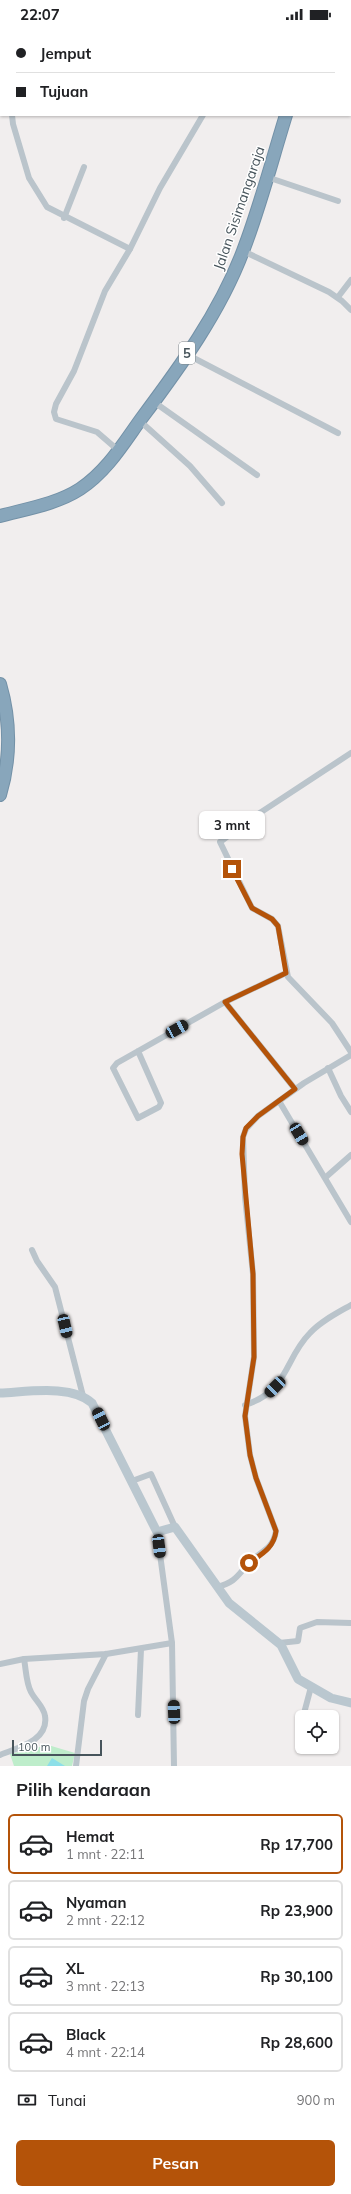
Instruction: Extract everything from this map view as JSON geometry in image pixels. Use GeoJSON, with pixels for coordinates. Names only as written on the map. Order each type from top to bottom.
{"type":"FeatureCollection","features":[{"type":"Feature","properties":{"kind":"highway","name":"Jalan Sisimangaraja"},"geometry":{"type":"LineString","coordinates":[[0,516],[67,496],[80,489],[97,476],[119,451],[154,402],[206,325],[243,251],[286,116]]}},
{"type":"Feature","properties":{"kind":"highway"},"geometry":{"type":"LineString","coordinates":[[0,684],[9,732],[9,754],[0,795]]}},
{"type":"Feature","properties":{"kind":"street"},"geometry":{"type":"LineString","coordinates":[[12,116],[16,134],[34,189],[47,207],[64,218],[130,249]]}},
{"type":"Feature","properties":{"kind":"street"},"geometry":{"type":"LineString","coordinates":[[119,451],[97,432],[56,419],[54,412],[56,404],[83,351],[106,291],[130,249],[160,188],[202,116]]}},
{"type":"Feature","properties":{"kind":"street"},"geometry":{"type":"LineString","coordinates":[[64,218],[84,168]]}},
{"type":"Feature","properties":{"kind":"street"},"geometry":{"type":"LineString","coordinates":[[267,177],[338,201]]}},
{"type":"Feature","properties":{"kind":"street"},"geometry":{"type":"LineString","coordinates":[[243,251],[338,297],[351,310]]}},
{"type":"Feature","properties":{"kind":"street"},"geometry":{"type":"LineString","coordinates":[[338,297],[351,280]]}},
{"type":"Feature","properties":{"kind":"street"},"geometry":{"type":"LineString","coordinates":[[186,354],[338,433]]}},
{"type":"Feature","properties":{"kind":"street"},"geometry":{"type":"LineString","coordinates":[[154,402],[257,475]]}},
{"type":"Feature","properties":{"kind":"street"},"geometry":{"type":"LineString","coordinates":[[140,420],[190,466],[222,503]]}},
{"type":"Feature","properties":{"kind":"street"},"geometry":{"type":"LineString","coordinates":[[351,752],[249,820],[220,842],[252,908],[272,919],[278,926],[286,973],[332,1023],[351,1052]]}},
{"type":"Feature","properties":{"kind":"street"},"geometry":{"type":"LineString","coordinates":[[138,1052],[161,1104],[159,1107],[138,1118],[113,1068],[116,1063],[225,1002],[286,973]]}},
{"type":"Feature","properties":{"kind":"street"},"geometry":{"type":"LineString","coordinates":[[225,1002],[295,1089]]}},
{"type":"Feature","properties":{"kind":"street"},"geometry":{"type":"LineString","coordinates":[[217,1586],[237,1578],[249,1563],[268,1550],[275,1538],[275,1528],[256,1478],[250,1455],[245,1416],[245,1405],[254,1357],[253,1281],[245,1197],[243,1137],[246,1128],[253,1120],[295,1089],[351,1055]]}},
{"type":"Feature","properties":{"kind":"street"},"geometry":{"type":"LineString","coordinates":[[328,1068],[341,1096],[351,1112]]}},
{"type":"Feature","properties":{"kind":"street"},"geometry":{"type":"LineString","coordinates":[[279,1101],[326,1177],[351,1222]]}},
{"type":"Feature","properties":{"kind":"street"},"geometry":{"type":"LineString","coordinates":[[326,1177],[351,1155]]}},
{"type":"Feature","properties":{"kind":"street"},"geometry":{"type":"LineString","coordinates":[[32,1250],[37,1261],[55,1287],[83,1396]]}},
{"type":"Feature","properties":{"kind":"street"},"geometry":{"type":"LineString","coordinates":[[245,1405],[257,1401],[266,1395],[288,1370],[310,1332],[351,1305]]}},
{"type":"Feature","properties":{"kind":"street"},"geometry":{"type":"LineString","coordinates":[[344,1309],[351,1310]]}},
{"type":"Feature","properties":{"kind":"street"},"geometry":{"type":"LineString","coordinates":[[0,1393],[66,1391],[83,1396],[95,1406],[157,1532],[172,1643],[174,1766]]}},
{"type":"Feature","properties":{"kind":"street"},"geometry":{"type":"LineString","coordinates":[[132,1481],[151,1474],[175,1527],[217,1586],[236,1610],[279,1643],[295,1675],[311,1687],[330,1698],[351,1703]]}},
{"type":"Feature","properties":{"kind":"street"},"geometry":{"type":"LineString","coordinates":[[157,1532],[175,1527]]}},
{"type":"Feature","properties":{"kind":"street"},"geometry":{"type":"LineString","coordinates":[[279,1643],[298,1641],[300,1628],[309,1624],[351,1623]]}},
{"type":"Feature","properties":{"kind":"street"},"geometry":{"type":"LineString","coordinates":[[0,1664],[24,1659],[106,1654],[172,1643]]}},
{"type":"Feature","properties":{"kind":"street"},"geometry":{"type":"LineString","coordinates":[[138,1715],[141,1649]]}},
{"type":"Feature","properties":{"kind":"street"},"geometry":{"type":"LineString","coordinates":[[76,1766],[84,1701],[88,1689],[106,1654]]}},
{"type":"Feature","properties":{"kind":"street"},"geometry":{"type":"LineString","coordinates":[[0,1755],[33,1742],[42,1732],[45,1725],[43,1710],[29,1686],[24,1659]]}},
{"type":"Feature","properties":{"kind":"street"},"geometry":{"type":"LineString","coordinates":[[305,1710],[311,1687]]}},
{"type":"Feature","properties":{"kind":"green space"},"geometry":{"type":"Polygon","coordinates":[[[48,1745],[75,1753],[72,1766],[14,1766],[10,1754],[48,1745]]]}},
{"type":"Feature","properties":{"kind":"water"},"geometry":{"type":"Polygon","coordinates":[[[52,1758],[65,1766],[47,1766],[52,1758]]]}},
{"type":"Feature","properties":{"kind":"route"},"geometry":{"type":"LineString","coordinates":[[232,869],[255,912],[272,919],[278,926],[286,973],[272,978],[225,1002],[295,1089],[253,1120],[246,1128],[243,1137],[242,1154],[253,1274],[254,1301],[254,1357],[245,1401],[245,1416],[250,1455],[256,1478],[265,1498],[276,1531],[275,1538],[268,1550],[249,1563]]}}]}
